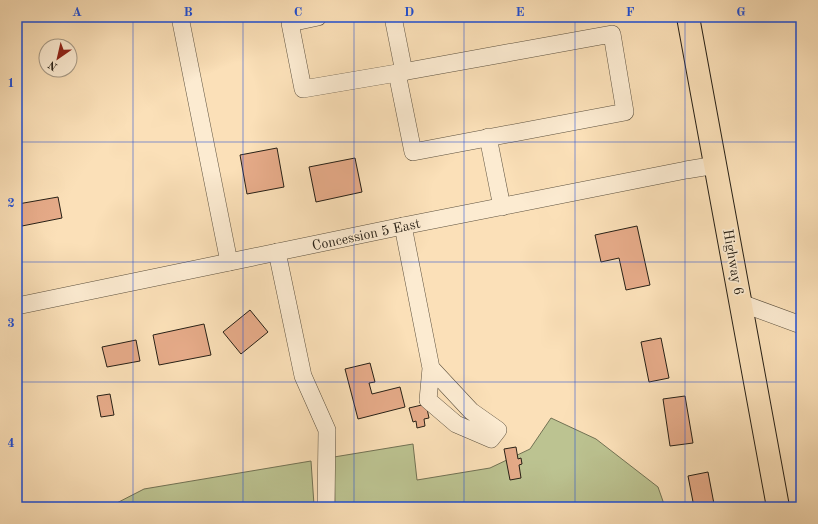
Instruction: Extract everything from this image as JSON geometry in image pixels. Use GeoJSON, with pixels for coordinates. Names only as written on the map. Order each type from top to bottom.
{"type":"FeatureCollection","features":[{"type":"Feature","properties":{"kind":"highway","name":"Highway 6"},"geometry":{"type":"LineString","coordinates":[[688,17],[778,507]]}},
{"type":"Feature","properties":{"kind":"street"},"geometry":{"type":"LineString","coordinates":[[180,17],[230,262]]}},
{"type":"Feature","properties":{"kind":"street"},"geometry":{"type":"LineString","coordinates":[[318,17],[287,20],[303,89],[401,72],[435,66],[505,54],[612,34],[625,112],[413,152],[401,72],[393,17]]}},
{"type":"Feature","properties":{"kind":"street"},"geometry":{"type":"LineString","coordinates":[[488,137],[502,206]]}},
{"type":"Feature","properties":{"kind":"street","name":"Concession 5 East"},"geometry":{"type":"LineString","coordinates":[[17,306],[402,226],[686,170],[716,166]]}},
{"type":"Feature","properties":{"kind":"street"},"geometry":{"type":"LineString","coordinates":[[402,226],[431,368]]}},
{"type":"Feature","properties":{"kind":"street"},"geometry":{"type":"LineString","coordinates":[[277,252],[303,376],[326,430],[326,507]]}},
{"type":"Feature","properties":{"kind":"street"},"geometry":{"type":"LineString","coordinates":[[741,303],[801,325]]}},
{"type":"Feature","properties":{"kind":"green space"},"geometry":{"type":"Polygon","coordinates":[[[551,418],[596,439],[658,487],[665,507],[335,507],[334,457],[413,444],[417,480],[490,468],[530,449],[551,418]]]}},
{"type":"Feature","properties":{"kind":"green space"},"geometry":{"type":"Polygon","coordinates":[[[311,461],[314,507],[109,507],[144,489],[311,461]]]}},
{"type":"Feature","properties":{"kind":"building"},"geometry":{"type":"Polygon","coordinates":[[[800,65],[801,83],[797,83],[800,65]]]}},
{"type":"Feature","properties":{"kind":"building"},"geometry":{"type":"Polygon","coordinates":[[[277,148],[284,187],[247,194],[240,155],[277,148]]]}},
{"type":"Feature","properties":{"kind":"building"},"geometry":{"type":"Polygon","coordinates":[[[355,158],[362,192],[316,202],[309,167],[355,158]]]}},
{"type":"Feature","properties":{"kind":"building"},"geometry":{"type":"Polygon","coordinates":[[[58,197],[62,218],[22,226],[18,204],[58,197]]]}},
{"type":"Feature","properties":{"kind":"building"},"geometry":{"type":"Polygon","coordinates":[[[637,226],[650,285],[626,290],[619,258],[601,262],[595,235],[637,226]]]}},
{"type":"Feature","properties":{"kind":"building"},"geometry":{"type":"Polygon","coordinates":[[[250,310],[268,332],[241,354],[223,332],[250,310]]]}},
{"type":"Feature","properties":{"kind":"building"},"geometry":{"type":"Polygon","coordinates":[[[204,324],[211,355],[159,365],[153,335],[204,324]]]}},
{"type":"Feature","properties":{"kind":"building"},"geometry":{"type":"Polygon","coordinates":[[[661,338],[669,378],[649,382],[641,342],[661,338]]]}},
{"type":"Feature","properties":{"kind":"building"},"geometry":{"type":"Polygon","coordinates":[[[136,340],[140,361],[107,367],[102,347],[136,340]]]}},
{"type":"Feature","properties":{"kind":"building"},"geometry":{"type":"Polygon","coordinates":[[[370,363],[375,382],[369,383],[372,394],[400,387],[405,407],[358,419],[345,369],[370,363]]]}},
{"type":"Feature","properties":{"kind":"building"},"geometry":{"type":"Polygon","coordinates":[[[110,394],[114,415],[101,417],[97,396],[110,394]]]}},
{"type":"Feature","properties":{"kind":"building"},"geometry":{"type":"Polygon","coordinates":[[[685,396],[693,443],[670,446],[663,399],[685,396]]]}},
{"type":"Feature","properties":{"kind":"building"},"geometry":{"type":"Polygon","coordinates":[[[426,404],[429,418],[424,419],[425,426],[417,428],[416,421],[413,422],[409,408],[426,404]]]}},
{"type":"Feature","properties":{"kind":"building"},"geometry":{"type":"Polygon","coordinates":[[[516,447],[518,459],[521,458],[522,464],[519,465],[521,478],[510,480],[504,449],[516,447]]]}},
{"type":"Feature","properties":{"kind":"building"},"geometry":{"type":"Polygon","coordinates":[[[708,472],[714,504],[694,507],[688,476],[708,472]]]}}]}
